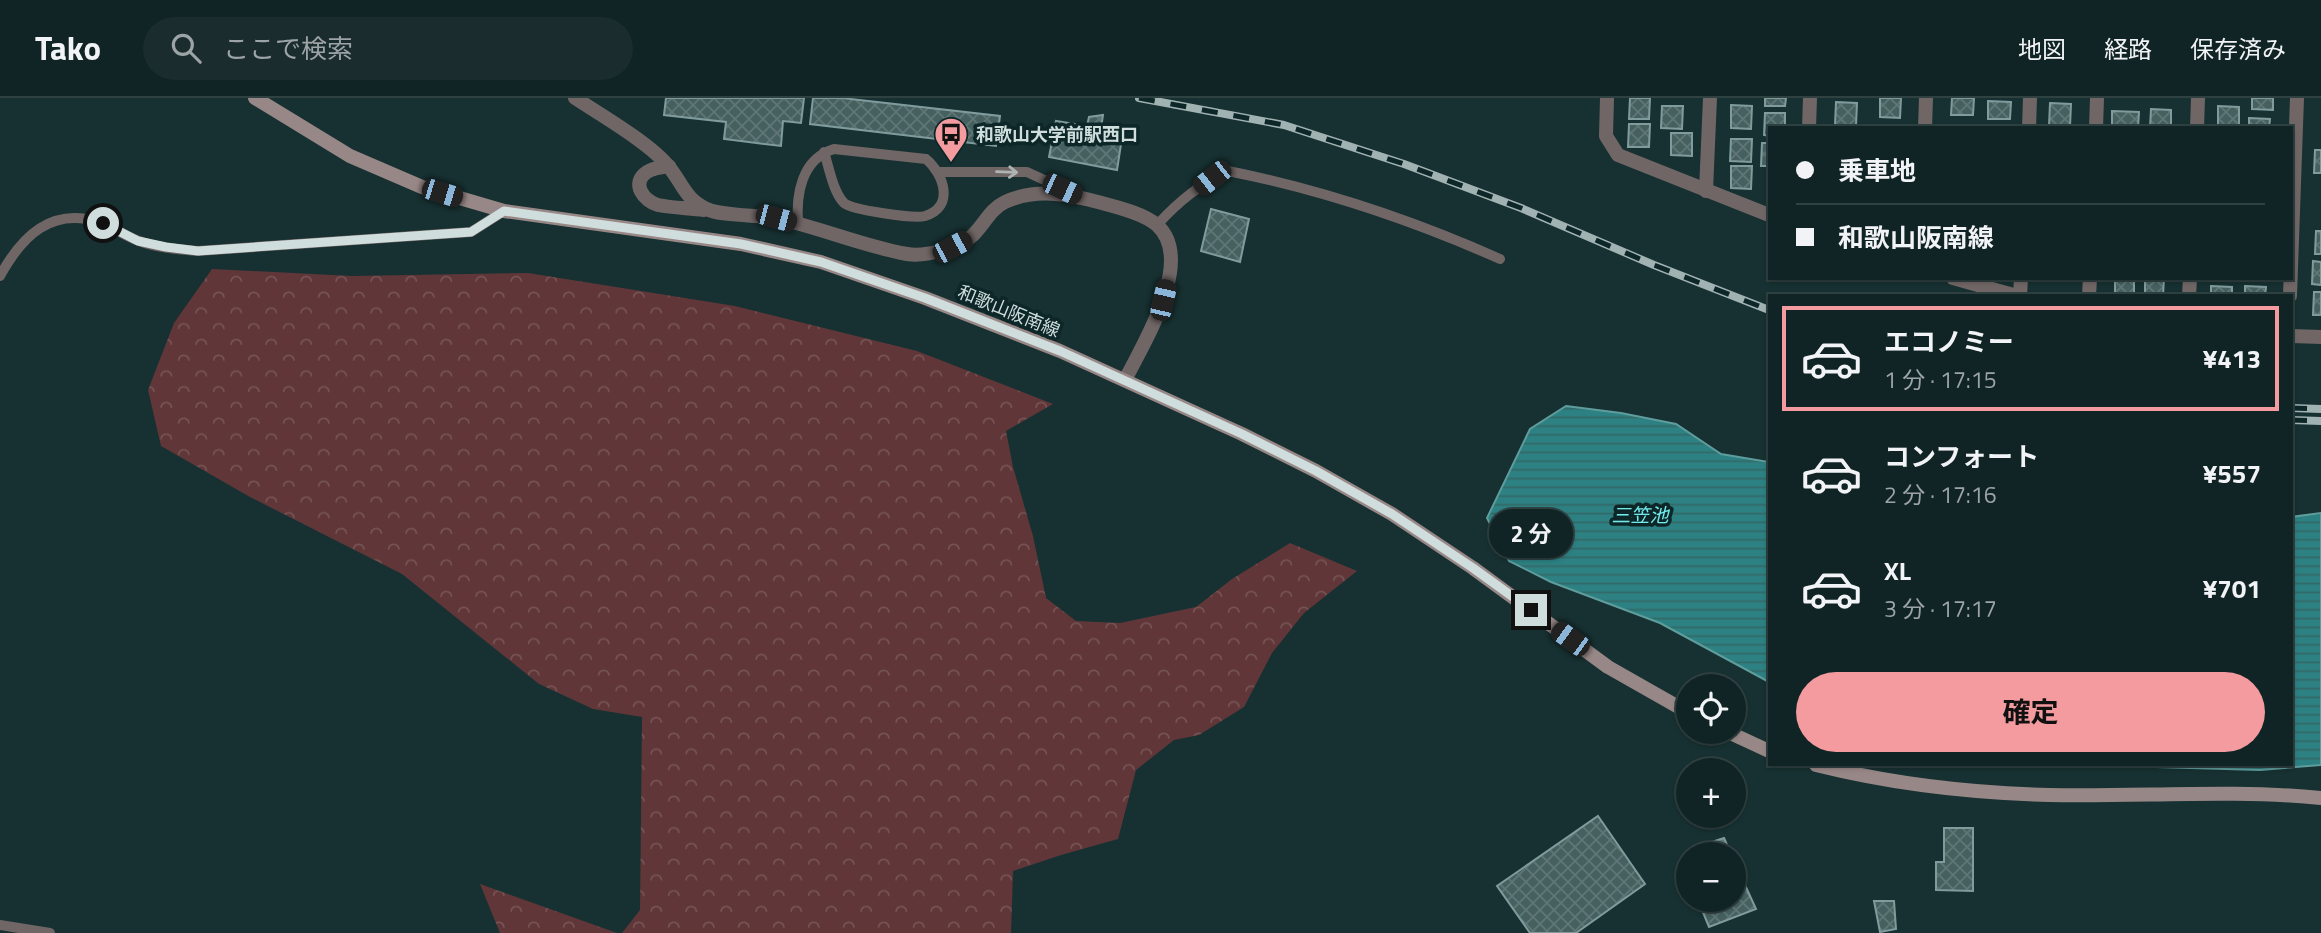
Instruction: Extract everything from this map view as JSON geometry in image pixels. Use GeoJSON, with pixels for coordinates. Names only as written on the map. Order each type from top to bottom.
{"type":"FeatureCollection","features":[{"type":"Feature","properties":{"kind":"main road","name":"和歌山阪南線"},"geometry":{"type":"LineString","coordinates":[[255,98],[350,156],[422,187],[504,211],[741,244],[821,262],[925,298],[1060,351],[1242,434],[1316,471],[1392,514],[1473,568],[1608,667],[1676,706]]}},
{"type":"Feature","properties":{"kind":"main road"},"geometry":{"type":"LineString","coordinates":[[1746,740],[1768,751]]}},
{"type":"Feature","properties":{"kind":"main road"},"geometry":{"type":"LineString","coordinates":[[1820,766],[1872,778],[1965,790],[2050,795],[2194,793],[2321,798]]}},
{"type":"Feature","properties":{"kind":"street"},"geometry":{"type":"LineString","coordinates":[[575,98],[645,146],[669,166],[686,195],[709,211]]}},
{"type":"Feature","properties":{"kind":"street"},"geometry":{"type":"LineString","coordinates":[[1607,98],[1606,136],[1618,155],[1768,215]]}},
{"type":"Feature","properties":{"kind":"street"},"geometry":{"type":"LineString","coordinates":[[1706,191],[1710,98]]}},
{"type":"Feature","properties":{"kind":"street"},"geometry":{"type":"LineString","coordinates":[[1809,126],[1810,98]]}},
{"type":"Feature","properties":{"kind":"street"},"geometry":{"type":"LineString","coordinates":[[1925,126],[1926,98]]}},
{"type":"Feature","properties":{"kind":"street"},"geometry":{"type":"LineString","coordinates":[[2029,126],[2030,98]]}},
{"type":"Feature","properties":{"kind":"street"},"geometry":{"type":"LineString","coordinates":[[2096,126],[2097,98]]}},
{"type":"Feature","properties":{"kind":"street"},"geometry":{"type":"LineString","coordinates":[[2197,126],[2198,98]]}},
{"type":"Feature","properties":{"kind":"street"},"geometry":{"type":"LineString","coordinates":[[2293,211],[2297,98]]}},
{"type":"Feature","properties":{"kind":"street"},"geometry":{"type":"LineString","coordinates":[[669,166],[649,170],[643,176],[640,190],[643,197],[656,204],[776,218],[910,255],[952,247],[971,236],[994,209],[1004,202],[1024,195],[1047,193],[1080,197],[1113,206],[1157,225],[1170,241],[1172,263],[1163,300],[1125,380]]}},
{"type":"Feature","properties":{"kind":"street"},"geometry":{"type":"LineString","coordinates":[[1960,280],[2012,294]]}},
{"type":"Feature","properties":{"kind":"street"},"geometry":{"type":"LineString","coordinates":[[2293,336],[2321,337]]}},
{"type":"Feature","properties":{"kind":"lane"},"geometry":{"type":"LineString","coordinates":[[798,224],[797,202],[802,180],[813,161],[824,152],[834,149],[926,159],[938,172],[944,186],[943,200],[934,212],[923,217],[856,209],[845,203],[838,193],[824,152]]}},
{"type":"Feature","properties":{"kind":"lane"},"geometry":{"type":"LineString","coordinates":[[1157,225],[1170,210],[1212,178],[1228,171],[1376,208],[1500,259]]}},
{"type":"Feature","properties":{"kind":"lane"},"geometry":{"type":"LineString","coordinates":[[938,172],[1027,172],[1080,197]]}},
{"type":"Feature","properties":{"kind":"lane"},"geometry":{"type":"LineString","coordinates":[[0,276],[13,253],[34,232],[55,220],[78,217],[103,223],[138,241],[198,251],[471,232],[504,211]]}},
{"type":"Feature","properties":{"kind":"lane"},"geometry":{"type":"LineString","coordinates":[[0,925],[50,933]]}},
{"type":"Feature","properties":{"kind":"green space"},"geometry":{"type":"Polygon","coordinates":[[[212,269],[352,276],[528,273],[735,306],[917,351],[1053,404],[1006,431],[1046,598],[1076,621],[1120,623],[1196,607],[1232,579],[1290,543],[1357,571],[1304,613],[1272,653],[1244,707],[1199,735],[1174,740],[1136,770],[1118,839],[1013,871],[1011,933],[622,933],[640,910],[642,717],[593,709],[539,684],[402,574],[250,497],[161,446],[148,390],[174,323],[212,269]]]}},
{"type":"Feature","properties":{"kind":"green space"},"geometry":{"type":"Polygon","coordinates":[[[480,884],[617,933],[500,933],[480,884]]]}},
{"type":"Feature","properties":{"kind":"water","name":"三笠池"},"geometry":{"type":"Polygon","coordinates":[[[1566,406],[1621,413],[1676,424],[1721,454],[1768,462],[1768,681],[1660,623],[1551,582],[1509,561],[1487,518],[1530,429],[1566,406]]]}},
{"type":"Feature","properties":{"kind":"water"},"geometry":{"type":"Polygon","coordinates":[[[2321,513],[2321,765],[2260,770],[2121,766],[2293,766],[2293,517],[2321,513]]]}},
{"type":"Feature","properties":{"kind":"building"},"geometry":{"type":"Polygon","coordinates":[[[666,98],[804,98],[801,123],[783,121],[781,146],[724,139],[726,122],[664,115],[666,98]]]}},
{"type":"Feature","properties":{"kind":"building"},"geometry":{"type":"Polygon","coordinates":[[[813,98],[842,98],[1000,116],[996,146],[810,124],[813,98]]]}},
{"type":"Feature","properties":{"kind":"building"},"geometry":{"type":"Polygon","coordinates":[[[1630,98],[1650,98],[1649,119],[1629,119],[1630,98]]]}},
{"type":"Feature","properties":{"kind":"building"},"geometry":{"type":"Polygon","coordinates":[[[1765,98],[1786,98],[1785,106],[1765,106],[1765,98]]]}},
{"type":"Feature","properties":{"kind":"building"},"geometry":{"type":"Polygon","coordinates":[[[1880,98],[1901,98],[1900,118],[1880,117],[1880,98]]]}},
{"type":"Feature","properties":{"kind":"building"},"geometry":{"type":"Polygon","coordinates":[[[1952,98],[1974,98],[1973,115],[1951,115],[1952,98]]]}},
{"type":"Feature","properties":{"kind":"building"},"geometry":{"type":"Polygon","coordinates":[[[2252,98],[2273,98],[2273,110],[2252,109],[2252,98]]]}},
{"type":"Feature","properties":{"kind":"building"},"geometry":{"type":"Polygon","coordinates":[[[1988,101],[2011,102],[2010,119],[1988,119],[1988,101]]]}},
{"type":"Feature","properties":{"kind":"building"},"geometry":{"type":"Polygon","coordinates":[[[1836,102],[1857,103],[1856,126],[1835,125],[1836,102]]]}},
{"type":"Feature","properties":{"kind":"building"},"geometry":{"type":"Polygon","coordinates":[[[2050,103],[2071,104],[2070,126],[2049,126],[2050,103]]]}},
{"type":"Feature","properties":{"kind":"building"},"geometry":{"type":"Polygon","coordinates":[[[1731,105],[1752,106],[1751,129],[1731,128],[1731,105]]]}},
{"type":"Feature","properties":{"kind":"building"},"geometry":{"type":"Polygon","coordinates":[[[1662,106],[1683,106],[1682,129],[1661,128],[1662,106]]]}},
{"type":"Feature","properties":{"kind":"building"},"geometry":{"type":"Polygon","coordinates":[[[2218,106],[2239,107],[2239,126],[2218,126],[2218,106]]]}},
{"type":"Feature","properties":{"kind":"building"},"geometry":{"type":"Polygon","coordinates":[[[2151,109],[2171,110],[2171,126],[2150,126],[2151,109]]]}},
{"type":"Feature","properties":{"kind":"building"},"geometry":{"type":"Polygon","coordinates":[[[2112,111],[2139,112],[2138,126],[2112,126],[2112,111]]]}},
{"type":"Feature","properties":{"kind":"building"},"geometry":{"type":"Polygon","coordinates":[[[1765,113],[1785,113],[1785,126],[1768,126],[1768,136],[1764,135],[1765,113]]]}},
{"type":"Feature","properties":{"kind":"building"},"geometry":{"type":"Polygon","coordinates":[[[1103,115],[1101,128],[1122,138],[1117,170],[1049,157],[1056,121],[1087,126],[1089,117],[1103,115]]]}},
{"type":"Feature","properties":{"kind":"building"},"geometry":{"type":"Polygon","coordinates":[[[2249,118],[2270,119],[2269,126],[2249,126],[2249,118]]]}},
{"type":"Feature","properties":{"kind":"building"},"geometry":{"type":"Polygon","coordinates":[[[1629,124],[1650,124],[1649,147],[1628,147],[1629,124]]]}},
{"type":"Feature","properties":{"kind":"building"},"geometry":{"type":"Polygon","coordinates":[[[1671,133],[1692,133],[1692,156],[1671,155],[1671,133]]]}},
{"type":"Feature","properties":{"kind":"building"},"geometry":{"type":"Polygon","coordinates":[[[1731,139],[1752,139],[1751,162],[1730,161],[1731,139]]]}},
{"type":"Feature","properties":{"kind":"building"},"geometry":{"type":"Polygon","coordinates":[[[1762,143],[1768,143],[1768,166],[1761,166],[1762,143]]]}},
{"type":"Feature","properties":{"kind":"building"},"geometry":{"type":"Polygon","coordinates":[[[2315,150],[2321,150],[2321,173],[2314,173],[2315,150]]]}},
{"type":"Feature","properties":{"kind":"building"},"geometry":{"type":"Polygon","coordinates":[[[1731,166],[1752,166],[1751,189],[1731,188],[1731,166]]]}},
{"type":"Feature","properties":{"kind":"building"},"geometry":{"type":"Polygon","coordinates":[[[1211,209],[1249,219],[1240,262],[1201,251],[1211,209]]]}},
{"type":"Feature","properties":{"kind":"building"},"geometry":{"type":"Polygon","coordinates":[[[2316,231],[2321,231],[2321,254],[2315,254],[2316,231]]]}},
{"type":"Feature","properties":{"kind":"building"},"geometry":{"type":"Polygon","coordinates":[[[2313,261],[2321,262],[2321,285],[2312,284],[2313,261]]]}},
{"type":"Feature","properties":{"kind":"building"},"geometry":{"type":"Polygon","coordinates":[[[2115,280],[2134,280],[2134,294],[2115,294],[2115,280]]]}},
{"type":"Feature","properties":{"kind":"building"},"geometry":{"type":"Polygon","coordinates":[[[2145,280],[2164,280],[2163,294],[2145,294],[2145,280]]]}},
{"type":"Feature","properties":{"kind":"building"},"geometry":{"type":"Polygon","coordinates":[[[2211,286],[2232,287],[2232,294],[2211,294],[2211,286]]]}},
{"type":"Feature","properties":{"kind":"building"},"geometry":{"type":"Polygon","coordinates":[[[2245,286],[2266,287],[2265,294],[2245,294],[2245,286]]]}},
{"type":"Feature","properties":{"kind":"building"},"geometry":{"type":"Polygon","coordinates":[[[2314,292],[2321,292],[2321,315],[2313,315],[2314,292]]]}},
{"type":"Feature","properties":{"kind":"building"},"geometry":{"type":"Polygon","coordinates":[[[1598,816],[1645,884],[1576,933],[1530,933],[1497,886],[1598,816]]]}},
{"type":"Feature","properties":{"kind":"building"},"geometry":{"type":"Polygon","coordinates":[[[1944,828],[1973,828],[1973,891],[1936,890],[1936,862],[1944,862],[1944,828]]]}},
{"type":"Feature","properties":{"kind":"building"},"geometry":{"type":"Polygon","coordinates":[[[1746,887],[1756,909],[1709,927],[1703,912],[1746,912],[1746,887]]]}},
{"type":"Feature","properties":{"kind":"building"},"geometry":{"type":"Polygon","coordinates":[[[1874,901],[1894,901],[1896,929],[1880,932],[1874,901]]]}},
{"type":"Feature","properties":{"kind":"railway"},"geometry":{"type":"LineString","coordinates":[[1139,98],[1284,125],[1404,164],[1521,208],[1654,265],[1768,310]]}},
{"type":"Feature","properties":{"kind":"railway"},"geometry":{"type":"LineString","coordinates":[[2293,408],[2321,409]]}},
{"type":"Feature","properties":{"kind":"railway"},"geometry":{"type":"LineString","coordinates":[[2293,420],[2321,421]]}},
{"type":"Feature","properties":{"kind":"place","name":"和歌山大学前駅西口"},"geometry":{"type":"Point","coordinates":[951,164]}},
{"type":"Feature","properties":{"kind":"route"},"geometry":{"type":"LineString","coordinates":[[103,223],[138,241],[198,251],[471,232],[504,211],[741,244],[821,262],[925,298],[1060,351],[1242,434],[1316,471],[1392,514],[1531,610]]}}]}
